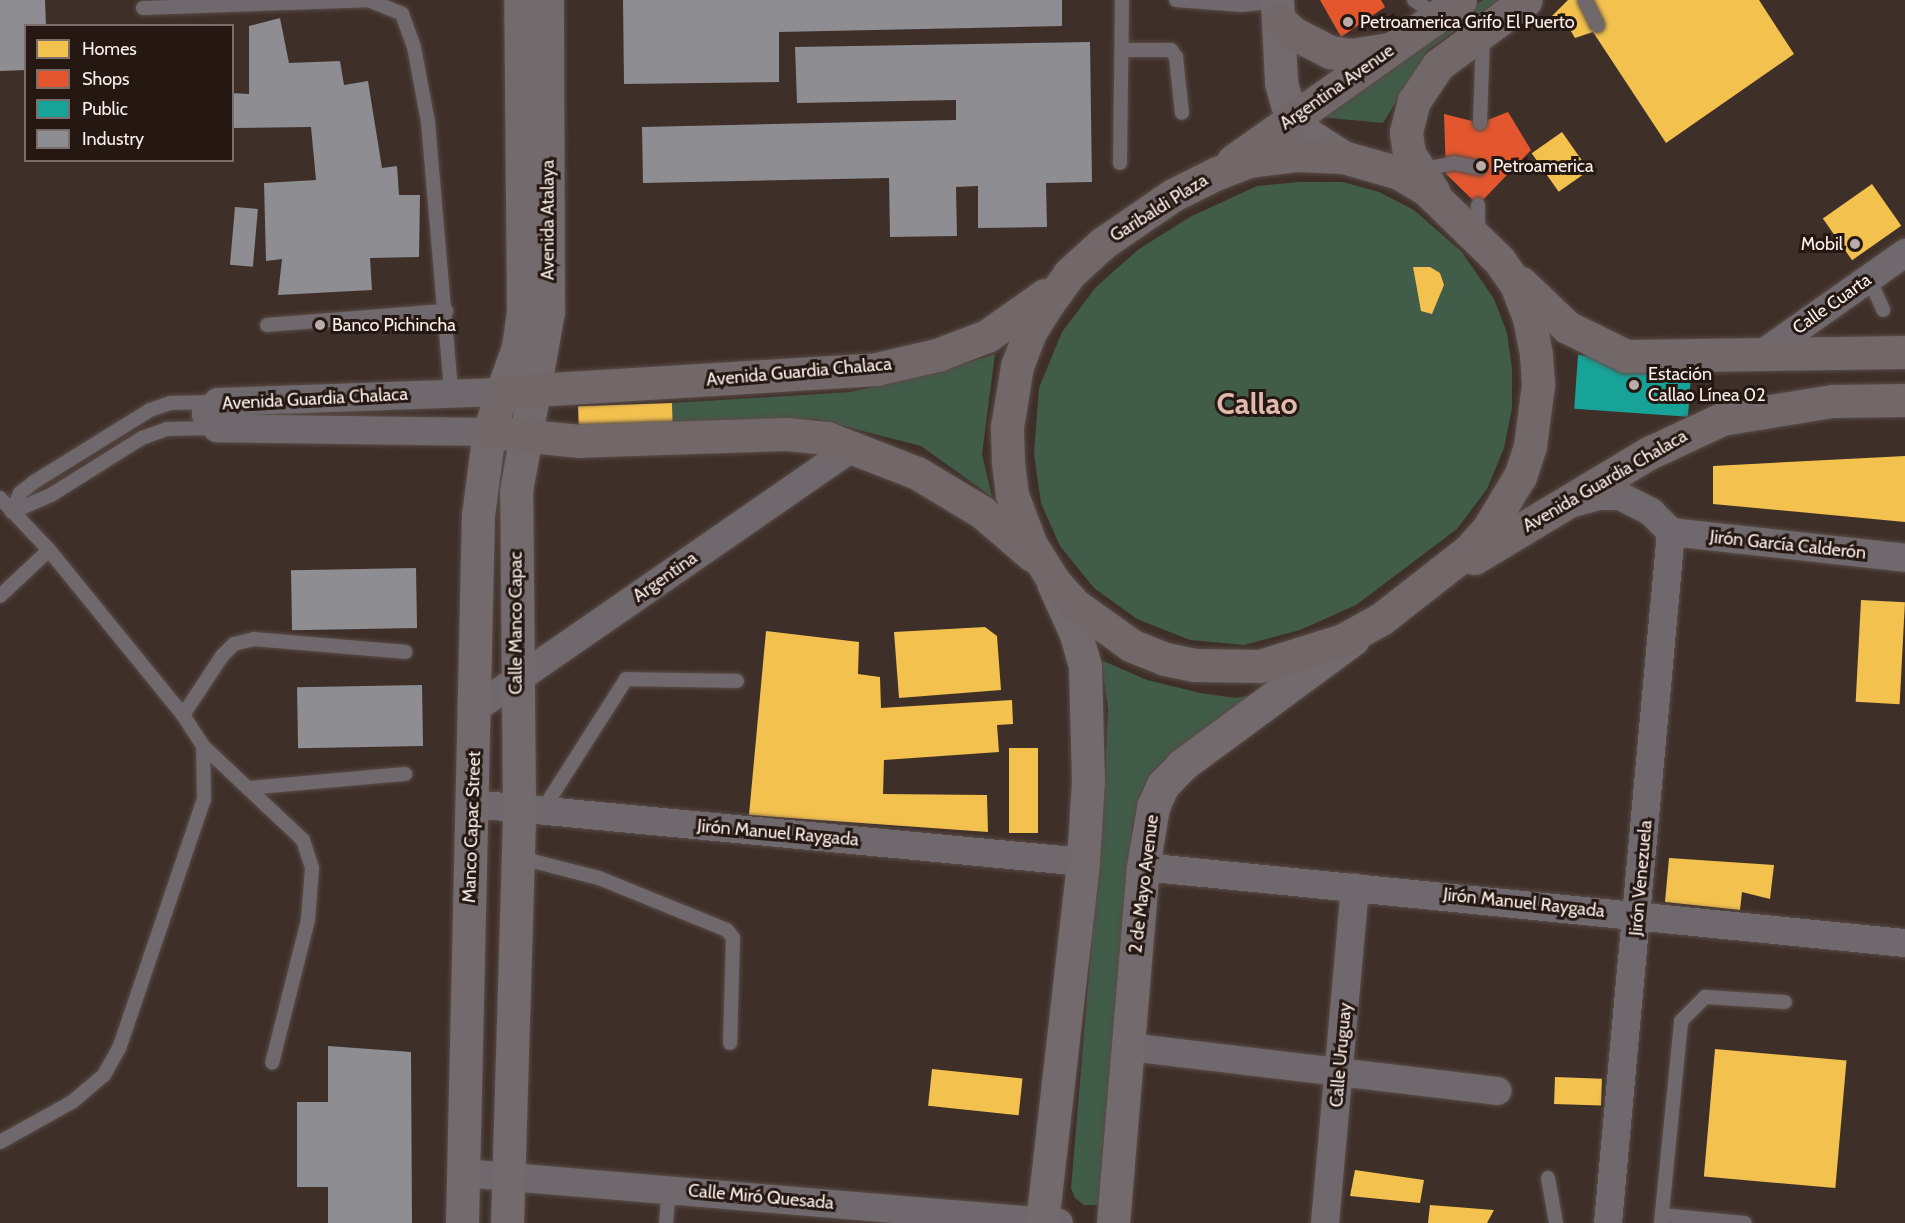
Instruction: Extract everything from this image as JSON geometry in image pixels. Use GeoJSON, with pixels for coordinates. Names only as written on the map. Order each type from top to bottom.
{"type":"FeatureCollection","features":[{"type":"Feature","properties":{"kind":"main road","name":"Avenida Atalaya"},"geometry":{"type":"LineString","coordinates":[[489,432],[518,347],[523,313],[520,0]]}},
{"type":"Feature","properties":{"kind":"main road","name":"Avenida Atalaya"},"geometry":{"type":"LineString","coordinates":[[523,437],[535,390],[548,312],[547,0]]}},
{"type":"Feature","properties":{"kind":"main road"},"geometry":{"type":"LineString","coordinates":[[1465,208],[1418,171],[1406,132],[1414,101],[1438,65],[1526,0]]}},
{"type":"Feature","properties":{"kind":"main road","name":"Argentina Avenue"},"geometry":{"type":"LineString","coordinates":[[1215,174],[1390,49],[1437,5]]}},
{"type":"Feature","properties":{"kind":"main road"},"geometry":{"type":"LineString","coordinates":[[1278,7],[1293,33],[1330,52],[1351,55],[1390,49]]}},
{"type":"Feature","properties":{"kind":"main road"},"geometry":{"type":"LineString","coordinates":[[1278,7],[1281,83],[1294,118],[1323,148],[1344,157]]}},
{"type":"Feature","properties":{"kind":"main road","name":"Garibaldi Plaza"},"geometry":{"type":"LineString","coordinates":[[1296,155],[1344,157],[1399,173],[1465,208],[1488,249],[1521,296],[1536,355],[1538,385],[1530,446],[1520,476],[1488,530],[1425,588],[1382,619],[1343,640],[1272,663],[1227,668],[1194,665],[1131,645],[1103,628],[1075,605],[1045,569],[1012,495],[1007,427],[1017,366],[1030,332],[1069,274],[1136,219],[1215,174],[1249,161],[1296,155]]}},
{"type":"Feature","properties":{"kind":"main road"},"geometry":{"type":"LineString","coordinates":[[1488,249],[1560,322],[1590,342],[1626,356],[1759,356],[1905,352]]}},
{"type":"Feature","properties":{"kind":"main road","name":"Avenida Guardia Chalaca"},"geometry":{"type":"LineString","coordinates":[[502,392],[876,369],[937,355],[987,336],[1069,274]]}},
{"type":"Feature","properties":{"kind":"main road","name":"Avenida Guardia Chalaca"},"geometry":{"type":"LineString","coordinates":[[1425,588],[1649,453],[1722,419],[1832,401],[1905,400]]}},
{"type":"Feature","properties":{"kind":"main road","name":"Avenida Guardia Chalaca"},"geometry":{"type":"LineString","coordinates":[[489,432],[580,441],[786,434],[854,446],[917,473],[982,512],[1045,569]]}},
{"type":"Feature","properties":{"kind":"main road","name":"Manco Capac Street"},"geometry":{"type":"LineString","coordinates":[[462,1223],[476,708],[478,515],[489,432]]}},
{"type":"Feature","properties":{"kind":"main road","name":"Calle Manco Capac"},"geometry":{"type":"LineString","coordinates":[[523,437],[516,491],[516,680],[530,809]]}},
{"type":"Feature","properties":{"kind":"main road"},"geometry":{"type":"LineString","coordinates":[[1045,569],[1076,634],[1085,666],[1089,716],[1083,862],[1048,1222]]}},
{"type":"Feature","properties":{"kind":"main road","name":"2 de Mayo Avenue"},"geometry":{"type":"LineString","coordinates":[[1113,1223],[1143,867],[1153,807],[1163,785],[1182,765],[1382,619]]}},
{"type":"Feature","properties":{"kind":"main road"},"geometry":{"type":"LineString","coordinates":[[507,1223],[506,1176],[517,857],[530,809]]}},
{"type":"Feature","properties":{"kind":"street","name":"Calle Cuarta"},"geometry":{"type":"LineString","coordinates":[[1759,356],[1905,253]]}},
{"type":"Feature","properties":{"kind":"street","name":"Avenida Guardia Chalaca"},"geometry":{"type":"LineString","coordinates":[[217,415],[359,396],[502,392]]}},
{"type":"Feature","properties":{"kind":"street"},"geometry":{"type":"LineString","coordinates":[[359,396],[359,429]]}},
{"type":"Feature","properties":{"kind":"street","name":"Avenida Guardia Chalaca"},"geometry":{"type":"LineString","coordinates":[[217,415],[359,429],[489,432]]}},
{"type":"Feature","properties":{"kind":"street","name":"Argentina"},"geometry":{"type":"LineString","coordinates":[[476,708],[854,446]]}},
{"type":"Feature","properties":{"kind":"street"},"geometry":{"type":"LineString","coordinates":[[1557,507],[1599,495],[1620,496],[1651,512],[1671,532]]}},
{"type":"Feature","properties":{"kind":"street","name":"Jirón García Calderón"},"geometry":{"type":"LineString","coordinates":[[1671,532],[1905,558]]}},
{"type":"Feature","properties":{"kind":"street","name":"Jirón Venezuela"},"geometry":{"type":"LineString","coordinates":[[1608,1223],[1639,915],[1671,532]]}},
{"type":"Feature","properties":{"kind":"street","name":"Jirón Manuel Raygada"},"geometry":{"type":"LineString","coordinates":[[473,804],[1083,862]]}},
{"type":"Feature","properties":{"kind":"street","name":"Jirón Manuel Raygada"},"geometry":{"type":"LineString","coordinates":[[1143,867],[1905,943]]}},
{"type":"Feature","properties":{"kind":"street","name":"Calle Uruguay"},"geometry":{"type":"LineString","coordinates":[[1325,1223],[1341,1070],[1355,887]]}},
{"type":"Feature","properties":{"kind":"street"},"geometry":{"type":"LineString","coordinates":[[1129,1047],[1341,1070],[1497,1091]]}},
{"type":"Feature","properties":{"kind":"street","name":"Calle Miró Quesada"},"geometry":{"type":"LineString","coordinates":[[462,1173],[669,1190],[834,1213],[1048,1222]]}},
{"type":"Feature","properties":{"kind":"lane"},"geometry":{"type":"LineString","coordinates":[[144,8],[368,0],[402,15],[414,47],[428,122],[446,311],[451,392]]}},
{"type":"Feature","properties":{"kind":"lane"},"geometry":{"type":"LineString","coordinates":[[1120,163],[1122,0]]}},
{"type":"Feature","properties":{"kind":"lane"},"geometry":{"type":"LineString","coordinates":[[1176,0],[1278,7]]}},
{"type":"Feature","properties":{"kind":"lane"},"geometry":{"type":"LineString","coordinates":[[1585,0],[1597,25]]}},
{"type":"Feature","properties":{"kind":"lane"},"geometry":{"type":"LineString","coordinates":[[1480,123],[1483,31]]}},
{"type":"Feature","properties":{"kind":"lane"},"geometry":{"type":"LineString","coordinates":[[1122,50],[1171,50],[1176,57],[1182,113]]}},
{"type":"Feature","properties":{"kind":"lane"},"geometry":{"type":"LineString","coordinates":[[1418,171],[1455,163],[1479,168]]}},
{"type":"Feature","properties":{"kind":"lane"},"geometry":{"type":"LineString","coordinates":[[1869,278],[1883,310]]}},
{"type":"Feature","properties":{"kind":"lane"},"geometry":{"type":"LineString","coordinates":[[267,325],[446,311]]}},
{"type":"Feature","properties":{"kind":"lane"},"geometry":{"type":"LineString","coordinates":[[12,513],[20,493],[34,482],[150,410],[170,403],[217,415]]}},
{"type":"Feature","properties":{"kind":"lane"},"geometry":{"type":"LineString","coordinates":[[12,513],[51,495],[142,438],[217,415]]}},
{"type":"Feature","properties":{"kind":"lane"},"geometry":{"type":"LineString","coordinates":[[0,498],[49,550],[183,715],[202,746],[303,840],[312,868],[308,920],[272,1063]]}},
{"type":"Feature","properties":{"kind":"lane"},"geometry":{"type":"LineString","coordinates":[[0,596],[49,550]]}},
{"type":"Feature","properties":{"kind":"lane"},"geometry":{"type":"LineString","coordinates":[[183,715],[222,656],[234,644],[254,639],[405,652]]}},
{"type":"Feature","properties":{"kind":"lane"},"geometry":{"type":"LineString","coordinates":[[530,809],[626,679],[737,681]]}},
{"type":"Feature","properties":{"kind":"lane"},"geometry":{"type":"LineString","coordinates":[[0,1142],[72,1102],[104,1074],[119,1048],[204,799],[202,746]]}},
{"type":"Feature","properties":{"kind":"lane"},"geometry":{"type":"LineString","coordinates":[[248,789],[405,774]]}},
{"type":"Feature","properties":{"kind":"lane"},"geometry":{"type":"LineString","coordinates":[[517,857],[599,878],[727,930],[733,938],[730,1043]]}},
{"type":"Feature","properties":{"kind":"lane"},"geometry":{"type":"LineString","coordinates":[[1744,1223],[1661,1219],[1681,1021],[1705,997],[1785,1002]]}},
{"type":"Feature","properties":{"kind":"lane"},"geometry":{"type":"LineString","coordinates":[[1548,1178],[1556,1223]]}},
{"type":"Feature","properties":{"kind":"lane"},"geometry":{"type":"LineString","coordinates":[[666,1223],[669,1190]]}},
{"type":"Feature","properties":{"kind":"green space"},"geometry":{"type":"Polygon","coordinates":[[[1483,0],[1499,0],[1428,50],[1383,123],[1320,117],[1483,0]]]}},
{"type":"Feature","properties":{"kind":"green space"},"geometry":{"type":"Polygon","coordinates":[[[1300,182],[1343,182],[1379,192],[1414,210],[1462,252],[1494,299],[1507,333],[1512,369],[1512,408],[1504,448],[1487,489],[1457,529],[1356,605],[1300,630],[1244,645],[1190,640],[1137,619],[1094,588],[1060,546],[1041,503],[1034,454],[1039,388],[1062,332],[1096,287],[1139,249],[1190,217],[1257,186],[1300,182]]]}},
{"type":"Feature","properties":{"kind":"green space"},"geometry":{"type":"Polygon","coordinates":[[[995,354],[982,454],[992,497],[921,446],[816,419],[673,426],[672,403],[850,392],[930,374],[995,354]]]}},
{"type":"Feature","properties":{"kind":"green space"},"geometry":{"type":"Polygon","coordinates":[[[1101,660],[1147,680],[1200,693],[1236,698],[1266,692],[1150,776],[1139,798],[1132,827],[1109,1189],[1099,1205],[1084,1205],[1075,1198],[1071,1188],[1104,794],[1108,709],[1101,660]]]}},
{"type":"Feature","properties":{"kind":"building: Homes"},"geometry":{"type":"Polygon","coordinates":[[[1568,0],[1759,0],[1794,54],[1666,143],[1593,32],[1575,38],[1566,23],[1553,28],[1550,18],[1568,0]]]}},
{"type":"Feature","properties":{"kind":"building: Homes"},"geometry":{"type":"Polygon","coordinates":[[[1562,132],[1589,171],[1559,192],[1532,153],[1562,132]]]}},
{"type":"Feature","properties":{"kind":"building: Homes"},"geometry":{"type":"Polygon","coordinates":[[[1872,184],[1901,226],[1852,260],[1823,218],[1872,184]]]}},
{"type":"Feature","properties":{"kind":"building: Homes"},"geometry":{"type":"Polygon","coordinates":[[[1413,267],[1430,267],[1440,273],[1444,285],[1432,314],[1421,311],[1413,267]]]}},
{"type":"Feature","properties":{"kind":"building: Homes"},"geometry":{"type":"Polygon","coordinates":[[[672,403],[673,426],[579,429],[578,406],[672,403]]]}},
{"type":"Feature","properties":{"kind":"building: Homes"},"geometry":{"type":"Polygon","coordinates":[[[1905,456],[1905,522],[1713,504],[1713,466],[1905,456]]]}},
{"type":"Feature","properties":{"kind":"building: Homes"},"geometry":{"type":"Polygon","coordinates":[[[1861,600],[1905,602],[1900,704],[1856,702],[1861,600]]]}},
{"type":"Feature","properties":{"kind":"building: Homes"},"geometry":{"type":"Polygon","coordinates":[[[985,627],[997,636],[1001,690],[899,698],[894,632],[985,627]]]}},
{"type":"Feature","properties":{"kind":"building: Homes"},"geometry":{"type":"Polygon","coordinates":[[[766,631],[859,642],[858,674],[880,677],[881,708],[1012,700],[1013,724],[997,725],[999,752],[884,760],[883,794],[987,795],[988,832],[749,815],[766,631]]]}},
{"type":"Feature","properties":{"kind":"building: Homes"},"geometry":{"type":"Polygon","coordinates":[[[1009,748],[1038,748],[1038,833],[1009,833],[1009,748]]]}},
{"type":"Feature","properties":{"kind":"building: Homes"},"geometry":{"type":"Polygon","coordinates":[[[1669,858],[1774,865],[1770,899],[1742,892],[1740,910],[1665,902],[1669,858]]]}},
{"type":"Feature","properties":{"kind":"building: Homes"},"geometry":{"type":"Polygon","coordinates":[[[1715,1049],[1846,1061],[1835,1188],[1704,1177],[1715,1049]]]}},
{"type":"Feature","properties":{"kind":"building: Homes"},"geometry":{"type":"Polygon","coordinates":[[[932,1069],[1023,1079],[1019,1115],[928,1106],[932,1069]]]}},
{"type":"Feature","properties":{"kind":"building: Homes"},"geometry":{"type":"Polygon","coordinates":[[[1555,1077],[1602,1079],[1601,1106],[1554,1104],[1555,1077]]]}},
{"type":"Feature","properties":{"kind":"building: Homes"},"geometry":{"type":"Polygon","coordinates":[[[1355,1170],[1424,1180],[1420,1203],[1350,1196],[1355,1170]]]}},
{"type":"Feature","properties":{"kind":"building: Homes"},"geometry":{"type":"Polygon","coordinates":[[[1430,1205],[1494,1210],[1487,1223],[1428,1223],[1430,1205]]]}},
{"type":"Feature","properties":{"kind":"building: Shops","name":"Petroamerica Grifo El Puerto"},"geometry":{"type":"Polygon","coordinates":[[[1320,0],[1381,0],[1385,7],[1341,37],[1320,0]]]}},
{"type":"Feature","properties":{"kind":"building: Shops","name":"Petroamerica"},"geometry":{"type":"Polygon","coordinates":[[[1508,112],[1531,150],[1478,205],[1446,174],[1444,114],[1480,123],[1508,112]]]}},
{"type":"Feature","properties":{"kind":"building: Public","name":"Estación Callao Línea 02"},"geometry":{"type":"Polygon","coordinates":[[[1578,355],[1692,363],[1688,417],[1574,409],[1578,355]]]}},
{"type":"Feature","properties":{"kind":"building: Industry"},"geometry":{"type":"Polygon","coordinates":[[[0,0],[45,0],[46,24],[24,24],[24,70],[0,71],[0,0]]]}},
{"type":"Feature","properties":{"kind":"building: Industry"},"geometry":{"type":"Polygon","coordinates":[[[623,0],[1062,0],[1062,26],[779,32],[779,82],[624,84],[623,0]]]}},
{"type":"Feature","properties":{"kind":"building: Industry"},"geometry":{"type":"Polygon","coordinates":[[[280,18],[289,63],[340,61],[344,85],[368,81],[382,168],[397,166],[399,195],[420,195],[419,257],[370,258],[372,290],[278,295],[282,259],[266,261],[264,183],[316,180],[311,127],[234,128],[234,93],[249,94],[249,26],[280,18]]]}},
{"type":"Feature","properties":{"kind":"building: Industry"},"geometry":{"type":"Polygon","coordinates":[[[1090,42],[1092,182],[1046,183],[1047,227],[978,228],[978,186],[956,187],[957,236],[890,237],[889,178],[643,183],[642,127],[956,120],[956,100],[797,103],[795,47],[1090,42]]]}},
{"type":"Feature","properties":{"kind":"building: Industry"},"geometry":{"type":"Polygon","coordinates":[[[235,207],[258,209],[253,267],[230,265],[235,207]]]}},
{"type":"Feature","properties":{"kind":"building: Industry"},"geometry":{"type":"Polygon","coordinates":[[[416,568],[417,628],[292,630],[291,570],[416,568]]]}},
{"type":"Feature","properties":{"kind":"building: Industry"},"geometry":{"type":"Polygon","coordinates":[[[422,685],[423,746],[298,748],[297,687],[422,685]]]}},
{"type":"Feature","properties":{"kind":"building: Industry"},"geometry":{"type":"Polygon","coordinates":[[[328,1046],[411,1052],[412,1223],[328,1223],[328,1187],[297,1187],[297,1102],[328,1102],[328,1046]]]}},
{"type":"Feature","properties":{"kind":"place","name":"Petroamerica Grifo El Puerto"},"geometry":{"type":"Point","coordinates":[1348,22]}},
{"type":"Feature","properties":{"kind":"place","name":"Petroamerica"},"geometry":{"type":"Point","coordinates":[1481,166]}},
{"type":"Feature","properties":{"kind":"place","name":"Mobil"},"geometry":{"type":"Point","coordinates":[1855,244]}},
{"type":"Feature","properties":{"kind":"place","name":"Banco Pichincha"},"geometry":{"type":"Point","coordinates":[320,325]}},
{"type":"Feature","properties":{"kind":"place","name":"Estación Callao Línea 02"},"geometry":{"type":"Point","coordinates":[1634,385]}},
{"type":"Feature","properties":{"kind":"district","name":"Callao"},"geometry":{"type":"Point","coordinates":[1257,404]}}]}
